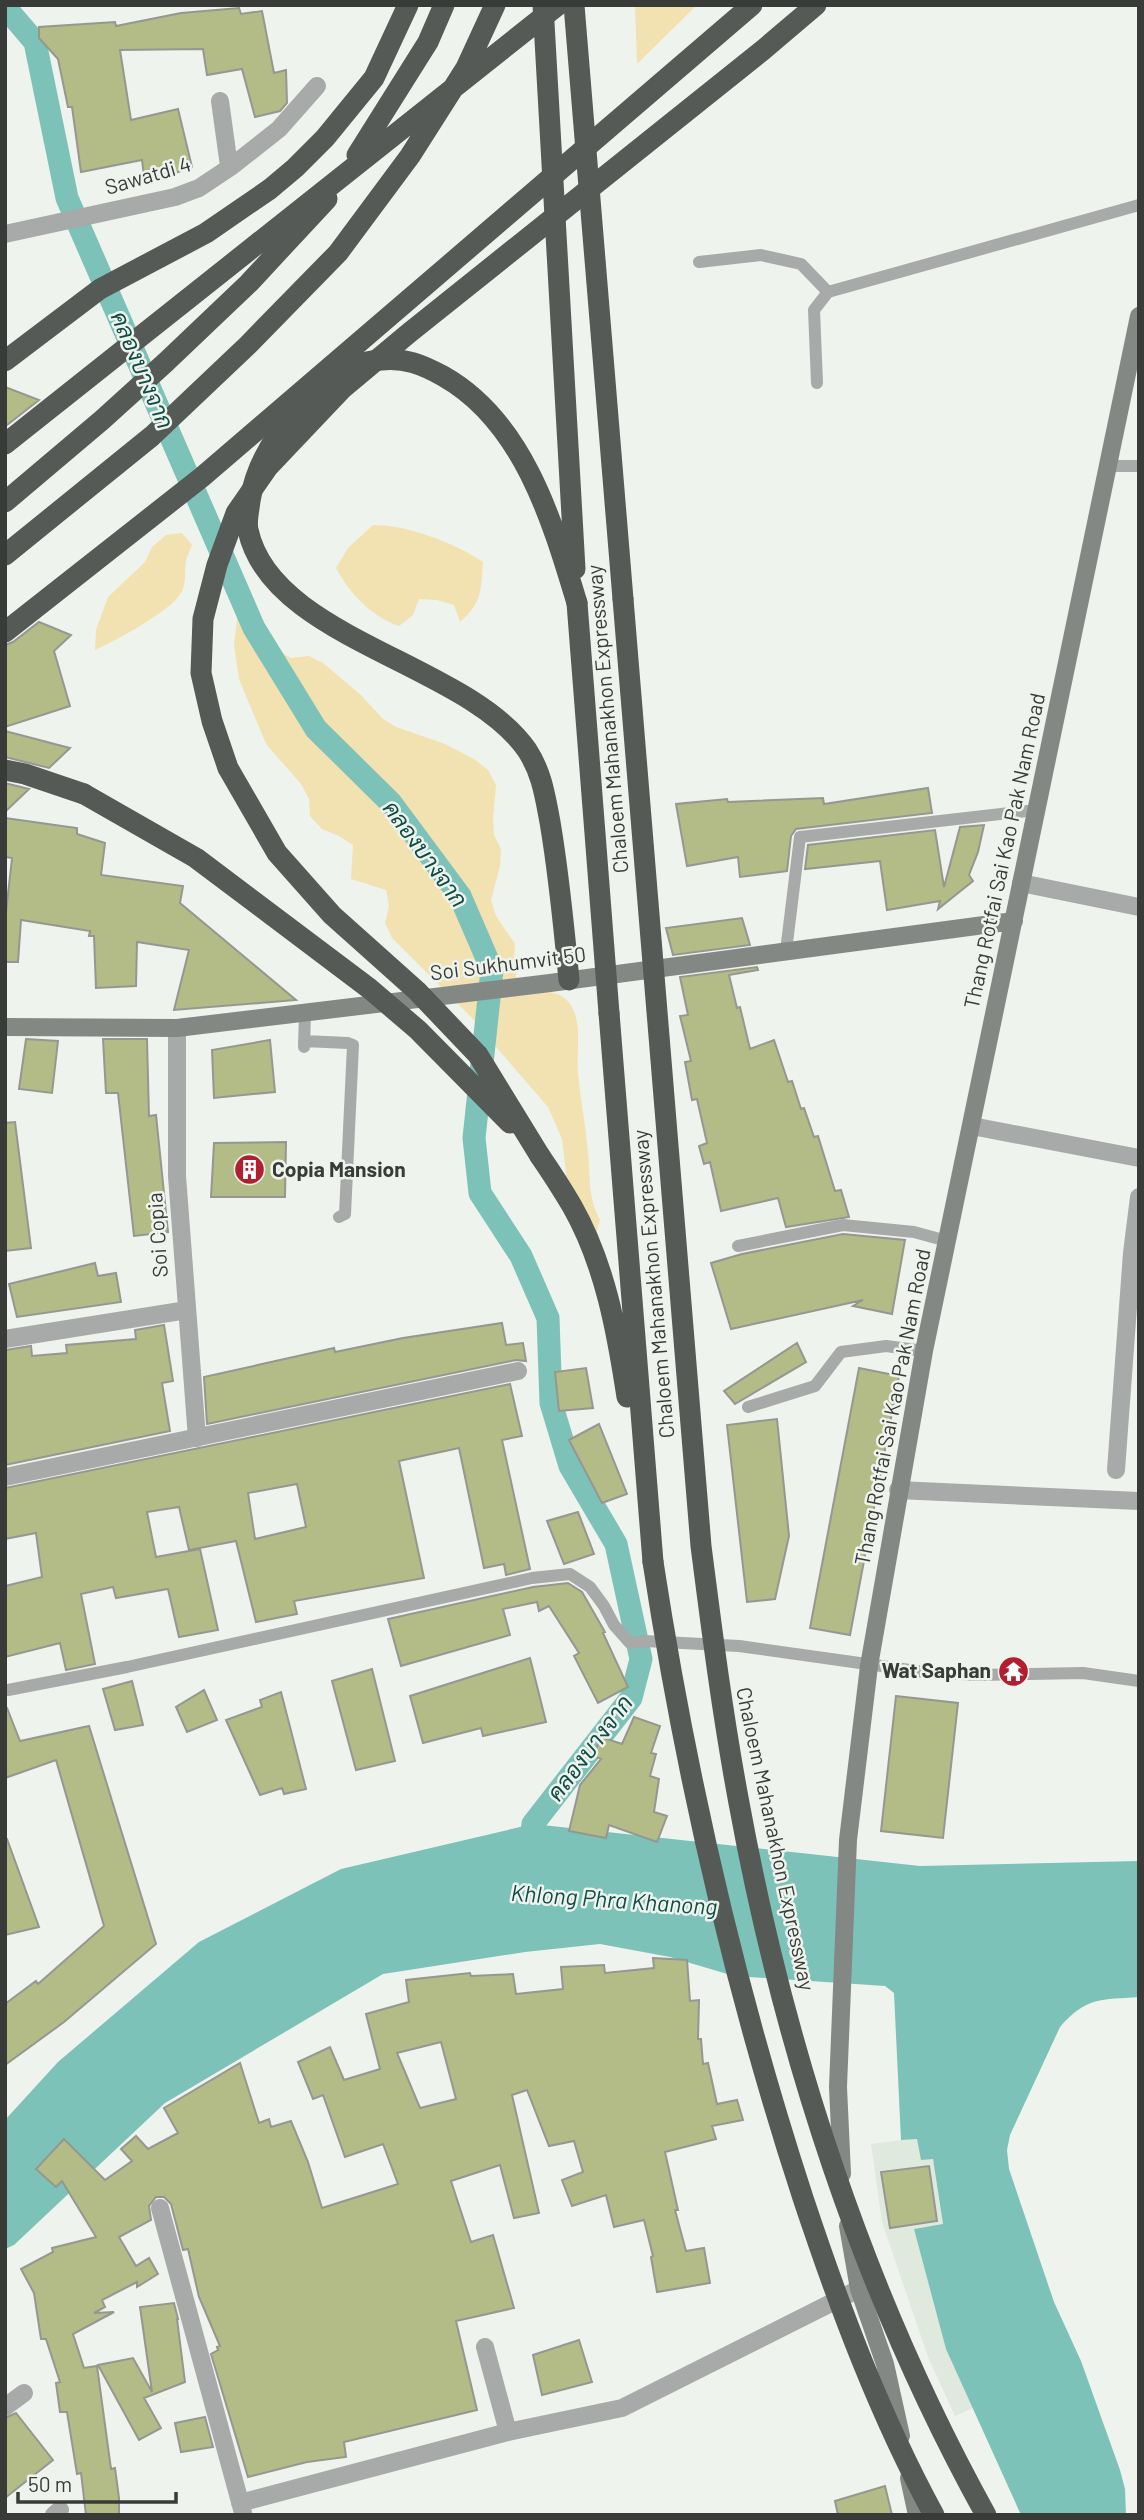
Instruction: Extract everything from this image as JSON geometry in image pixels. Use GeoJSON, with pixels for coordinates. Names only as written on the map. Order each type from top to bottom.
{"type":"FeatureCollection","features":[{"type":"Feature","properties":{"kind":"highway"},"geometry":{"type":"LineString","coordinates":[[5,361],[100,289],[206,233],[270,189],[295,168],[325,138],[374,78],[408,5]]}},
{"type":"Feature","properties":{"kind":"highway"},"geometry":{"type":"LineString","coordinates":[[5,502],[166,362],[249,283],[323,205],[388,109],[428,42],[444,5]]}},
{"type":"Feature","properties":{"kind":"highway"},"geometry":{"type":"LineString","coordinates":[[5,555],[152,436],[248,345],[338,253],[410,156],[466,68],[495,5]]}},
{"type":"Feature","properties":{"kind":"highway","name":"Chaloem Mahanakhon Expressway"},"geometry":{"type":"LineString","coordinates":[[543,5],[577,603],[653,1562],[672,1684],[696,1802],[755,2041],[824,2260],[867,2373],[934,2515]]}},
{"type":"Feature","properties":{"kind":"highway"},"geometry":{"type":"LineString","coordinates":[[5,444],[558,5]]}},
{"type":"Feature","properties":{"kind":"highway","name":"Chaloem Mahanakhon Expressway"},"geometry":{"type":"LineString","coordinates":[[574,5],[701,1546],[719,1690],[739,1805],[787,2016],[823,2133],[862,2244],[904,2350],[956,2461],[986,2515]]}},
{"type":"Feature","properties":{"kind":"highway"},"geometry":{"type":"LineString","coordinates":[[5,632],[202,477],[752,5]]}},
{"type":"Feature","properties":{"kind":"highway"},"geometry":{"type":"LineString","coordinates":[[653,1562],[616,1329],[597,1262],[573,1207],[478,1055],[417,991],[332,915],[277,853],[228,768],[212,721],[201,673],[203,619],[217,565],[236,513],[268,467],[342,389],[816,5]]}},
{"type":"Feature","properties":{"kind":"highway"},"geometry":{"type":"LineString","coordinates":[[569,980],[558,864],[541,777],[526,750],[506,727],[481,708],[316,614],[280,589],[259,562],[247,527],[253,485],[275,437],[302,404],[331,376],[365,361],[397,358],[428,368],[459,385],[493,418],[519,456],[544,504],[577,603]]}},
{"type":"Feature","properties":{"kind":"highway"},"geometry":{"type":"LineString","coordinates":[[5,770],[84,794],[196,858],[370,989],[437,1049],[540,1156]]}},
{"type":"Feature","properties":{"kind":"main road","name":"Thang Rotfai Sai Kao Pak Nam Road"},"geometry":{"type":"LineString","coordinates":[[917,2515],[885,2364],[859,2289],[846,2215],[839,2150],[839,2022],[848,1840],[869,1666],[898,1490],[1139,316]]}},
{"type":"Feature","properties":{"kind":"main road","name":"Soi Sukhumvit 50"},"geometry":{"type":"LineString","coordinates":[[6,1031],[177,1028],[517,987],[1014,921]]}},
{"type":"Feature","properties":{"kind":"street","name":"Sawatdi 4"},"geometry":{"type":"LineString","coordinates":[[5,234],[175,197],[200,188],[279,129],[317,86]]}},
{"type":"Feature","properties":{"kind":"street"},"geometry":{"type":"LineString","coordinates":[[220,102],[229,166],[232,166]]}},
{"type":"Feature","properties":{"kind":"street"},"geometry":{"type":"LineString","coordinates":[[1021,883],[1139,907]]}},
{"type":"Feature","properties":{"kind":"street","name":"Soi Copia"},"geometry":{"type":"LineString","coordinates":[[177,1028],[177,1176],[197,1438]]}},
{"type":"Feature","properties":{"kind":"street"},"geometry":{"type":"LineString","coordinates":[[972,1126],[1139,1158]]}},
{"type":"Feature","properties":{"kind":"street"},"geometry":{"type":"LineString","coordinates":[[1116,1470],[1139,1197]]}},
{"type":"Feature","properties":{"kind":"street"},"geometry":{"type":"LineString","coordinates":[[5,1339],[187,1310]]}},
{"type":"Feature","properties":{"kind":"street"},"geometry":{"type":"LineString","coordinates":[[5,1477],[518,1371]]}},
{"type":"Feature","properties":{"kind":"street"},"geometry":{"type":"LineString","coordinates":[[898,1490],[1139,1502]]}},
{"type":"Feature","properties":{"kind":"street"},"geometry":{"type":"LineString","coordinates":[[160,2208],[242,2509],[508,2432],[622,2408],[859,2289]]}},
{"type":"Feature","properties":{"kind":"street"},"geometry":{"type":"LineString","coordinates":[[485,2347],[508,2432]]}},
{"type":"Feature","properties":{"kind":"street"},"geometry":{"type":"LineString","coordinates":[[5,2407],[24,2393]]}},
{"type":"Feature","properties":{"kind":"lane"},"geometry":{"type":"LineString","coordinates":[[817,383],[814,310],[828,292],[1139,205]]}},
{"type":"Feature","properties":{"kind":"lane"},"geometry":{"type":"LineString","coordinates":[[699,261],[761,255],[801,264],[828,292]]}},
{"type":"Feature","properties":{"kind":"lane"},"geometry":{"type":"LineString","coordinates":[[1108,466],[1139,466]]}},
{"type":"Feature","properties":{"kind":"lane"},"geometry":{"type":"LineString","coordinates":[[786,951],[800,837],[1036,810]]}},
{"type":"Feature","properties":{"kind":"lane"},"geometry":{"type":"LineString","coordinates":[[305,1012],[304,1044],[350,1043],[353,1047],[345,1214],[339,1217]]}},
{"type":"Feature","properties":{"kind":"lane"},"geometry":{"type":"LineString","coordinates":[[738,1246],[843,1225],[914,1232],[947,1241]]}},
{"type":"Feature","properties":{"kind":"lane"},"geometry":{"type":"LineString","coordinates":[[748,1407],[815,1386],[841,1352],[886,1346],[925,1351]]}},
{"type":"Feature","properties":{"kind":"lane"},"geometry":{"type":"LineString","coordinates":[[8,1690],[127,1667],[532,1577],[570,1574],[590,1587],[614,1625],[630,1643],[645,1641],[739,1646],[869,1666],[977,1675],[1083,1673],[1139,1681]]}},
{"type":"Feature","properties":{"kind":"shaded area"},"geometry":{"type":"Polygon","coordinates":[[[635,5],[697,5],[637,64],[635,5]]]}},
{"type":"Feature","properties":{"kind":"shaded area"},"geometry":{"type":"Polygon","coordinates":[[[373,525],[401,528],[431,536],[483,562],[482,581],[473,609],[460,622],[454,605],[419,599],[413,615],[399,626],[370,610],[348,587],[336,568],[348,548],[373,525]]]}},
{"type":"Feature","properties":{"kind":"shaded area"},"geometry":{"type":"Polygon","coordinates":[[[182,533],[192,545],[186,561],[181,593],[155,617],[95,650],[96,630],[108,597],[145,562],[152,547],[166,535],[182,533]]]}},
{"type":"Feature","properties":{"kind":"shaded area"},"geometry":{"type":"Polygon","coordinates":[[[238,611],[278,651],[291,658],[309,656],[323,663],[361,695],[383,719],[396,727],[445,744],[474,759],[488,770],[496,785],[494,835],[501,849],[500,866],[491,900],[496,916],[515,944],[516,977],[525,991],[550,992],[566,999],[576,1019],[578,1072],[590,1187],[600,1220],[595,1237],[568,1191],[562,1139],[548,1107],[481,1027],[392,938],[385,923],[389,906],[386,890],[351,879],[353,845],[322,829],[310,816],[309,799],[301,784],[266,744],[239,679],[234,645],[238,611]]]}},
{"type":"Feature","properties":{"kind":"shaded area"},"geometry":{"type":"Polygon","coordinates":[[[917,2138],[933,2158],[943,2225],[914,2229],[1080,2361],[955,2416],[928,2357],[882,2222],[871,2144],[917,2138]]]}},
{"type":"Feature","properties":{"kind":"water","name":"Khlong Phra Khanong"},"geometry":{"type":"Polygon","coordinates":[[[533,1824],[920,1866],[1139,1861],[1139,1997],[1104,2000],[1087,2005],[1060,2027],[1010,2135],[1007,2150],[1009,2169],[1054,2302],[1081,2361],[1120,2470],[1125,2489],[1126,2515],[1021,2515],[946,2349],[914,2229],[943,2224],[933,2159],[921,2160],[917,2139],[901,2140],[894,1993],[885,1986],[734,1976],[670,1957],[600,1944],[525,1952],[383,1974],[165,2103],[14,2245],[5,2249],[5,2120],[58,2062],[199,1942],[341,1869],[533,1824]]]}},
{"type":"Feature","properties":{"kind":"building"},"geometry":{"type":"Polygon","coordinates":[[[239,8],[241,14],[262,11],[274,73],[286,70],[287,103],[280,111],[255,117],[242,69],[207,75],[203,49],[120,50],[131,120],[178,109],[192,167],[145,184],[142,160],[81,172],[72,107],[68,107],[58,59],[39,38],[39,27],[115,22],[116,26],[181,13],[239,8]]]}},
{"type":"Feature","properties":{"kind":"building"},"geometry":{"type":"Polygon","coordinates":[[[5,387],[39,400],[7,425],[5,425],[5,387]]]}},
{"type":"Feature","properties":{"kind":"building"},"geometry":{"type":"Polygon","coordinates":[[[39,622],[71,635],[54,651],[70,706],[5,727],[5,645],[39,622]]]}},
{"type":"Feature","properties":{"kind":"building"},"geometry":{"type":"Polygon","coordinates":[[[5,731],[70,748],[49,768],[5,757],[5,731]]]}},
{"type":"Feature","properties":{"kind":"building"},"geometry":{"type":"Polygon","coordinates":[[[5,783],[29,789],[5,812],[5,783]]]}},
{"type":"Feature","properties":{"kind":"building"},"geometry":{"type":"Polygon","coordinates":[[[928,788],[932,813],[796,829],[791,836],[787,871],[740,877],[738,857],[687,866],[676,804],[727,799],[728,802],[823,798],[824,804],[928,788]]]}},
{"type":"Feature","properties":{"kind":"building"},"geometry":{"type":"Polygon","coordinates":[[[5,818],[77,828],[77,834],[105,843],[101,875],[183,886],[180,903],[296,1000],[174,1010],[189,950],[137,942],[136,986],[96,988],[94,936],[89,936],[90,931],[21,920],[18,962],[5,962],[5,921],[12,858],[5,857],[5,818]]]}},
{"type":"Feature","properties":{"kind":"building"},"geometry":{"type":"Polygon","coordinates":[[[984,825],[969,875],[973,881],[938,909],[940,901],[887,910],[880,861],[805,869],[808,845],[935,830],[944,887],[960,827],[984,825]]]}},
{"type":"Feature","properties":{"kind":"building"},"geometry":{"type":"Polygon","coordinates":[[[742,918],[750,945],[673,955],[666,928],[742,918]]]}},
{"type":"Feature","properties":{"kind":"building"},"geometry":{"type":"Polygon","coordinates":[[[757,967],[758,970],[729,975],[750,1049],[774,1040],[788,1082],[792,1081],[814,1137],[818,1136],[835,1191],[841,1190],[849,1217],[786,1227],[778,1198],[721,1211],[710,1162],[704,1164],[699,1146],[707,1143],[697,1099],[692,1100],[685,1062],[691,1061],[680,1016],[688,1015],[680,977],[757,967]]]}},
{"type":"Feature","properties":{"kind":"building"},"geometry":{"type":"Polygon","coordinates":[[[26,1039],[58,1041],[52,1093],[19,1089],[26,1039]]]}},
{"type":"Feature","properties":{"kind":"building"},"geometry":{"type":"Polygon","coordinates":[[[103,1039],[147,1039],[149,1116],[156,1115],[168,1232],[134,1236],[118,1093],[106,1093],[103,1039]]]}},
{"type":"Feature","properties":{"kind":"building"},"geometry":{"type":"Polygon","coordinates":[[[270,1040],[275,1092],[214,1098],[212,1050],[270,1040]]]}},
{"type":"Feature","properties":{"kind":"building"},"geometry":{"type":"Polygon","coordinates":[[[15,1122],[31,1248],[5,1251],[5,1123],[15,1122]]]}},
{"type":"Feature","properties":{"kind":"building","name":"Copia Mansion"},"geometry":{"type":"Polygon","coordinates":[[[286,1142],[285,1197],[211,1197],[214,1143],[286,1142]]]}},
{"type":"Feature","properties":{"kind":"building"},"geometry":{"type":"Polygon","coordinates":[[[843,1234],[905,1240],[892,1314],[853,1306],[863,1300],[731,1329],[711,1263],[742,1254],[843,1234]]]}},
{"type":"Feature","properties":{"kind":"building"},"geometry":{"type":"Polygon","coordinates":[[[95,1263],[98,1276],[116,1273],[121,1302],[17,1317],[9,1284],[95,1263]]]}},
{"type":"Feature","properties":{"kind":"building"},"geometry":{"type":"Polygon","coordinates":[[[502,1323],[506,1345],[523,1343],[526,1361],[516,1360],[207,1424],[204,1377],[334,1348],[335,1352],[403,1338],[502,1323]]]}},
{"type":"Feature","properties":{"kind":"building"},"geometry":{"type":"Polygon","coordinates":[[[164,1325],[173,1381],[162,1383],[170,1431],[5,1465],[5,1350],[31,1346],[32,1356],[67,1353],[66,1345],[136,1339],[135,1330],[164,1325]]]}},
{"type":"Feature","properties":{"kind":"building"},"geometry":{"type":"Polygon","coordinates":[[[797,1343],[806,1362],[735,1404],[724,1391],[797,1343]]]}},
{"type":"Feature","properties":{"kind":"building"},"geometry":{"type":"Polygon","coordinates":[[[586,1368],[593,1408],[559,1411],[555,1372],[586,1368]]]}},
{"type":"Feature","properties":{"kind":"building"},"geometry":{"type":"Polygon","coordinates":[[[859,1368],[899,1376],[850,1635],[810,1628],[859,1368]]]}},
{"type":"Feature","properties":{"kind":"building"},"geometry":{"type":"Polygon","coordinates":[[[510,1384],[522,1436],[502,1440],[530,1569],[506,1575],[504,1564],[484,1568],[459,1448],[399,1461],[424,1578],[294,1601],[297,1614],[256,1622],[236,1541],[189,1550],[179,1507],[147,1512],[156,1557],[200,1549],[218,1630],[179,1637],[168,1589],[116,1598],[113,1587],[81,1594],[95,1664],[66,1670],[60,1643],[5,1657],[5,1586],[42,1577],[36,1533],[5,1539],[5,1488],[510,1384]],[[297,1484],[248,1493],[255,1539],[306,1527],[297,1484]]]}},
{"type":"Feature","properties":{"kind":"building"},"geometry":{"type":"Polygon","coordinates":[[[777,1419],[789,1536],[775,1599],[747,1602],[727,1425],[777,1419]]]}},
{"type":"Feature","properties":{"kind":"building"},"geometry":{"type":"Polygon","coordinates":[[[599,1424],[627,1494],[602,1503],[569,1440],[599,1424]]]}},
{"type":"Feature","properties":{"kind":"building"},"geometry":{"type":"Polygon","coordinates":[[[578,1512],[594,1554],[564,1564],[547,1521],[578,1512]]]}},
{"type":"Feature","properties":{"kind":"building"},"geometry":{"type":"Polygon","coordinates":[[[568,1583],[582,1592],[605,1632],[603,1633],[628,1687],[598,1703],[574,1656],[579,1653],[549,1606],[539,1611],[537,1602],[503,1609],[510,1635],[401,1666],[388,1619],[533,1587],[568,1583]]]}},
{"type":"Feature","properties":{"kind":"building"},"geometry":{"type":"Polygon","coordinates":[[[530,1658],[546,1722],[483,1736],[481,1728],[423,1743],[410,1696],[530,1658]]]}},
{"type":"Feature","properties":{"kind":"building"},"geometry":{"type":"Polygon","coordinates":[[[372,1669],[395,1761],[356,1770],[332,1681],[372,1669]]]}},
{"type":"Feature","properties":{"kind":"building"},"geometry":{"type":"Polygon","coordinates":[[[132,1681],[143,1725],[115,1730],[103,1689],[132,1681]]]}},
{"type":"Feature","properties":{"kind":"building"},"geometry":{"type":"Polygon","coordinates":[[[204,1690],[217,1720],[187,1732],[176,1707],[204,1690]]]}},
{"type":"Feature","properties":{"kind":"building"},"geometry":{"type":"Polygon","coordinates":[[[281,1692],[306,1789],[284,1794],[282,1788],[260,1795],[226,1720],[262,1707],[260,1700],[281,1692]]]}},
{"type":"Feature","properties":{"kind":"building"},"geometry":{"type":"Polygon","coordinates":[[[896,1696],[958,1703],[943,1838],[881,1831],[896,1696]]]}},
{"type":"Feature","properties":{"kind":"building"},"geometry":{"type":"Polygon","coordinates":[[[5,1708],[20,1741],[89,1726],[156,1944],[64,2022],[5,2065],[5,2004],[36,1981],[38,1984],[104,1926],[56,1760],[5,1778],[5,1708]]]}},
{"type":"Feature","properties":{"kind":"building"},"geometry":{"type":"Polygon","coordinates":[[[634,1717],[660,1726],[651,1753],[656,1754],[650,1776],[659,1779],[654,1812],[667,1816],[657,1842],[609,1825],[606,1838],[569,1831],[580,1785],[601,1759],[593,1756],[601,1737],[622,1744],[634,1717]]]}},
{"type":"Feature","properties":{"kind":"building"},"geometry":{"type":"Polygon","coordinates":[[[5,1839],[39,1927],[5,1935],[5,1839]]]}},
{"type":"Feature","properties":{"kind":"building"},"geometry":{"type":"Polygon","coordinates":[[[653,1958],[687,1960],[690,2001],[699,2000],[698,2039],[701,2039],[703,2064],[708,2063],[717,2104],[737,2100],[743,2120],[712,2126],[716,2139],[665,2152],[678,2210],[675,2210],[686,2251],[704,2248],[710,2283],[657,2292],[653,2256],[644,2220],[614,2227],[606,2195],[572,2206],[562,2180],[583,2172],[574,2141],[549,2146],[527,2090],[512,2095],[539,2213],[514,2218],[500,2165],[451,2181],[471,2242],[493,2235],[514,2308],[456,2321],[477,2410],[344,2442],[346,2457],[307,2462],[248,2477],[211,2354],[220,2346],[199,2297],[188,2249],[183,2250],[171,2204],[164,2197],[156,2197],[149,2206],[151,2220],[119,2237],[136,2266],[149,2258],[158,2274],[137,2287],[137,2282],[102,2300],[105,2307],[94,2313],[114,2312],[73,2334],[84,2368],[97,2366],[111,2469],[115,2468],[119,2498],[119,2515],[86,2515],[81,2473],[77,2474],[67,2412],[60,2412],[56,2383],[60,2382],[46,2339],[41,2339],[34,2293],[21,2269],[53,2252],[52,2248],[96,2237],[62,2181],[56,2187],[36,2169],[64,2139],[105,2180],[132,2161],[121,2149],[136,2136],[148,2149],[178,2133],[164,2108],[240,2063],[259,2123],[269,2119],[271,2127],[291,2121],[308,2162],[322,2208],[398,2184],[383,2144],[345,2157],[323,2095],[313,2099],[298,2062],[330,2047],[344,2080],[380,2069],[366,2014],[409,2002],[406,1980],[470,1973],[471,1976],[513,1974],[516,1994],[563,1989],[561,1967],[604,1965],[605,1973],[654,1968],[653,1958]],[[441,2042],[397,2053],[420,2108],[456,2099],[441,2042]]]}},
{"type":"Feature","properties":{"kind":"building"},"geometry":{"type":"Polygon","coordinates":[[[929,2166],[937,2221],[890,2228],[881,2172],[929,2166]]]}},
{"type":"Feature","properties":{"kind":"building"},"geometry":{"type":"Polygon","coordinates":[[[174,2303],[185,2382],[144,2398],[161,2428],[139,2440],[98,2365],[133,2358],[152,2392],[140,2307],[174,2303]]]}},
{"type":"Feature","properties":{"kind":"building"},"geometry":{"type":"Polygon","coordinates":[[[579,2340],[592,2382],[542,2395],[533,2355],[579,2340]]]}},
{"type":"Feature","properties":{"kind":"building"},"geometry":{"type":"Polygon","coordinates":[[[16,2413],[53,2460],[5,2498],[5,2418],[16,2413]]]}},
{"type":"Feature","properties":{"kind":"building"},"geometry":{"type":"Polygon","coordinates":[[[205,2417],[213,2447],[181,2452],[175,2423],[205,2417]]]}},
{"type":"Feature","properties":{"kind":"building"},"geometry":{"type":"Polygon","coordinates":[[[885,2486],[892,2515],[838,2515],[835,2501],[885,2486]]]}},
{"type":"Feature","properties":{"kind":"waterway","name":"คลองบางจาก"},"geometry":{"type":"LineString","coordinates":[[5,7],[35,42],[67,198],[254,628],[316,729],[391,803],[460,896],[492,970],[474,1138],[480,1193],[521,1256],[548,1318],[551,1403],[570,1466],[616,1544],[641,1659],[631,1698],[533,1824],[529,1855]]}},
{"type":"Feature","properties":{"kind":"place","name":"Copia Mansion"},"geometry":{"type":"Point","coordinates":[249,1170]}},
{"type":"Feature","properties":{"kind":"place","name":"Wat Saphan"},"geometry":{"type":"Point","coordinates":[1014,1671]}}]}
